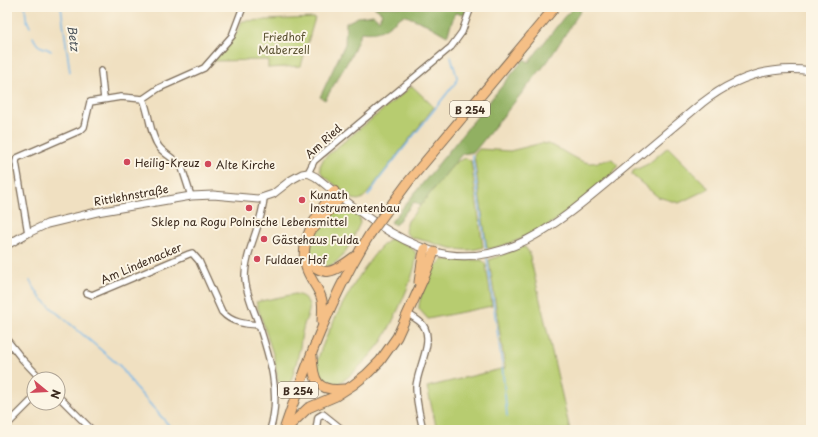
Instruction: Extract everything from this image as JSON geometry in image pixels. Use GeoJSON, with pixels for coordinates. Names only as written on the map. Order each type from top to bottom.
{"type":"FeatureCollection","features":[{"type":"Feature","properties":{"kind":"highway","name":"B 254"},"geometry":{"type":"LineString","coordinates":[[285,430],[312,351],[343,281],[357,254],[370,234],[418,170],[555,7]]}},
{"type":"Feature","properties":{"kind":"highway"},"geometry":{"type":"LineString","coordinates":[[322,328],[322,302],[319,291],[305,266],[305,245],[313,221],[338,194]]}},
{"type":"Feature","properties":{"kind":"highway"},"geometry":{"type":"LineString","coordinates":[[285,430],[308,408],[336,396],[360,380],[380,361],[397,337],[408,314],[425,275],[430,250]]}},
{"type":"Feature","properties":{"kind":"highway"},"geometry":{"type":"LineString","coordinates":[[305,257],[314,267],[326,272],[336,270],[357,254]]}},
{"type":"Feature","properties":{"kind":"highway"},"geometry":{"type":"LineString","coordinates":[[312,351],[313,374],[318,384],[330,390],[346,389]]}},
{"type":"Feature","properties":{"kind":"street"},"geometry":{"type":"LineString","coordinates":[[28,233],[16,162],[17,158],[84,127],[90,102],[121,97],[144,99],[158,89],[204,68],[232,36],[239,21],[243,7]]}},
{"type":"Feature","properties":{"kind":"street","name":"Am Ried"},"geometry":{"type":"LineString","coordinates":[[264,198],[273,194],[291,180],[302,174],[308,173],[310,167],[321,155],[451,47],[462,32],[471,7]]}},
{"type":"Feature","properties":{"kind":"street"},"geometry":{"type":"LineString","coordinates":[[308,173],[316,177],[369,219],[406,241],[430,250],[455,256],[487,254],[513,247],[542,233],[570,213],[702,103],[721,89],[741,79],[766,72],[792,70],[811,71]]}},
{"type":"Feature","properties":{"kind":"street"},"geometry":{"type":"LineString","coordinates":[[101,71],[104,99]]}},
{"type":"Feature","properties":{"kind":"street"},"geometry":{"type":"LineString","coordinates":[[144,99],[155,142],[160,149],[176,160],[182,168],[191,196]]}},
{"type":"Feature","properties":{"kind":"street","name":"Rittlehnstraße"},"geometry":{"type":"LineString","coordinates":[[7,245],[41,226],[122,207],[191,196],[221,196],[252,199],[264,198]]}},
{"type":"Feature","properties":{"kind":"street"},"geometry":{"type":"LineString","coordinates":[[264,198],[263,208],[247,257],[245,279],[248,295],[270,360],[275,386],[275,407],[270,430]]}},
{"type":"Feature","properties":{"kind":"street","name":"Am Lindenacker"},"geometry":{"type":"LineString","coordinates":[[87,293],[92,295],[192,253],[199,261],[222,312],[226,316],[239,322],[259,326]]}},
{"type":"Feature","properties":{"kind":"street"},"geometry":{"type":"LineString","coordinates":[[408,314],[422,324],[427,337],[425,353],[419,370],[416,388],[423,430]]}},
{"type":"Feature","properties":{"kind":"street"},"geometry":{"type":"LineString","coordinates":[[7,340],[33,371]]}},
{"type":"Feature","properties":{"kind":"street"},"geometry":{"type":"LineString","coordinates":[[66,404],[92,430]]}},
{"type":"Feature","properties":{"kind":"street"},"geometry":{"type":"LineString","coordinates":[[7,425],[26,406]]}},
{"type":"Feature","properties":{"kind":"street"},"geometry":{"type":"LineString","coordinates":[[316,430],[318,417],[323,414],[343,430]]}},
{"type":"Feature","properties":{"kind":"green space"},"geometry":{"type":"Polygon","coordinates":[[[374,7],[468,7],[465,14],[455,13],[447,36],[426,24],[404,15],[380,31],[368,33],[361,32],[351,56],[325,100],[320,97],[345,44],[346,23],[358,17],[373,15],[379,20],[382,13],[374,7]]]}},
{"type":"Feature","properties":{"kind":"green space"},"geometry":{"type":"Polygon","coordinates":[[[574,7],[583,7],[548,61],[474,152],[462,154],[420,206],[414,202],[395,225],[391,222],[524,59],[529,62],[564,17],[574,7]]]}},
{"type":"Feature","properties":{"kind":"green space","name":"Friedhof Maberzell"},"geometry":{"type":"Polygon","coordinates":[[[315,18],[301,66],[268,68],[268,60],[213,61],[235,36],[242,21],[315,18]]]}},
{"type":"Feature","properties":{"kind":"green space"},"geometry":{"type":"Polygon","coordinates":[[[412,86],[434,107],[367,194],[361,199],[353,199],[323,175],[320,170],[320,166],[324,158],[412,86]]]}},
{"type":"Feature","properties":{"kind":"green space"},"geometry":{"type":"Polygon","coordinates":[[[542,143],[555,147],[584,162],[593,163],[612,159],[618,165],[614,172],[590,193],[565,214],[547,226],[526,237],[490,249],[487,248],[474,155],[479,149],[510,151],[542,143]]]}},
{"type":"Feature","properties":{"kind":"green space"},"geometry":{"type":"Polygon","coordinates":[[[668,147],[708,187],[708,189],[679,203],[658,197],[632,175],[633,171],[648,164],[668,147]]]}},
{"type":"Feature","properties":{"kind":"green space"},"geometry":{"type":"Polygon","coordinates":[[[466,158],[471,161],[483,247],[466,250],[457,249],[413,238],[408,235],[405,231],[408,221],[452,166],[458,161],[466,158]]]}},
{"type":"Feature","properties":{"kind":"green space"},"geometry":{"type":"Polygon","coordinates":[[[342,208],[359,215],[360,223],[341,257],[336,262],[324,267],[317,264],[313,260],[310,251],[311,244],[318,228],[324,221],[330,215],[342,208]]]}},
{"type":"Feature","properties":{"kind":"green space"},"geometry":{"type":"Polygon","coordinates":[[[392,238],[411,247],[415,252],[416,259],[410,282],[398,310],[382,341],[359,367],[339,383],[333,385],[325,384],[318,375],[317,364],[320,352],[336,316],[359,276],[371,259],[383,245],[392,238]]]}},
{"type":"Feature","properties":{"kind":"green space"},"geometry":{"type":"Polygon","coordinates":[[[525,247],[529,252],[570,430],[437,430],[427,387],[505,368],[489,260],[525,247]]]}},
{"type":"Feature","properties":{"kind":"green space"},"geometry":{"type":"Polygon","coordinates":[[[443,260],[482,260],[486,265],[492,306],[428,319],[419,309],[419,304],[426,282],[434,268],[443,260]]]}},
{"type":"Feature","properties":{"kind":"green space"},"geometry":{"type":"Polygon","coordinates":[[[295,294],[302,296],[307,300],[309,311],[301,336],[300,347],[292,379],[284,398],[281,399],[274,357],[256,302],[295,294]]]}},
{"type":"Feature","properties":{"kind":"waterway"},"geometry":{"type":"LineString","coordinates":[[25,7],[26,18],[30,27]]}},
{"type":"Feature","properties":{"kind":"waterway","name":"Betz"},"geometry":{"type":"LineString","coordinates":[[61,7],[70,72]]}},
{"type":"Feature","properties":{"kind":"waterway"},"geometry":{"type":"LineString","coordinates":[[33,37],[39,46],[51,51]]}},
{"type":"Feature","properties":{"kind":"waterway"},"geometry":{"type":"LineString","coordinates":[[368,196],[380,178],[456,82],[457,77],[451,57]]}},
{"type":"Feature","properties":{"kind":"waterway"},"geometry":{"type":"LineString","coordinates":[[472,155],[486,249]]}},
{"type":"Feature","properties":{"kind":"waterway"},"geometry":{"type":"LineString","coordinates":[[487,258],[502,364],[507,416]]}},
{"type":"Feature","properties":{"kind":"waterway"},"geometry":{"type":"LineString","coordinates":[[30,281],[40,297],[120,366],[135,387],[173,430]]}},
{"type":"Feature","properties":{"kind":"place","name":"Heilig-Kreuz"},"geometry":{"type":"Point","coordinates":[127,162]}},
{"type":"Feature","properties":{"kind":"place","name":"Alte Kirche"},"geometry":{"type":"Point","coordinates":[208,164]}},
{"type":"Feature","properties":{"kind":"place","name":"Kunath Instrumentenbau"},"geometry":{"type":"Point","coordinates":[302,200]}},
{"type":"Feature","properties":{"kind":"place","name":"Sklep na Rogu Polnische Lebensmittel"},"geometry":{"type":"Point","coordinates":[249,208]}},
{"type":"Feature","properties":{"kind":"place","name":"Gästehaus Fulda"},"geometry":{"type":"Point","coordinates":[264,239]}},
{"type":"Feature","properties":{"kind":"place","name":"Fuldaer Hof"},"geometry":{"type":"Point","coordinates":[257,259]}}]}
